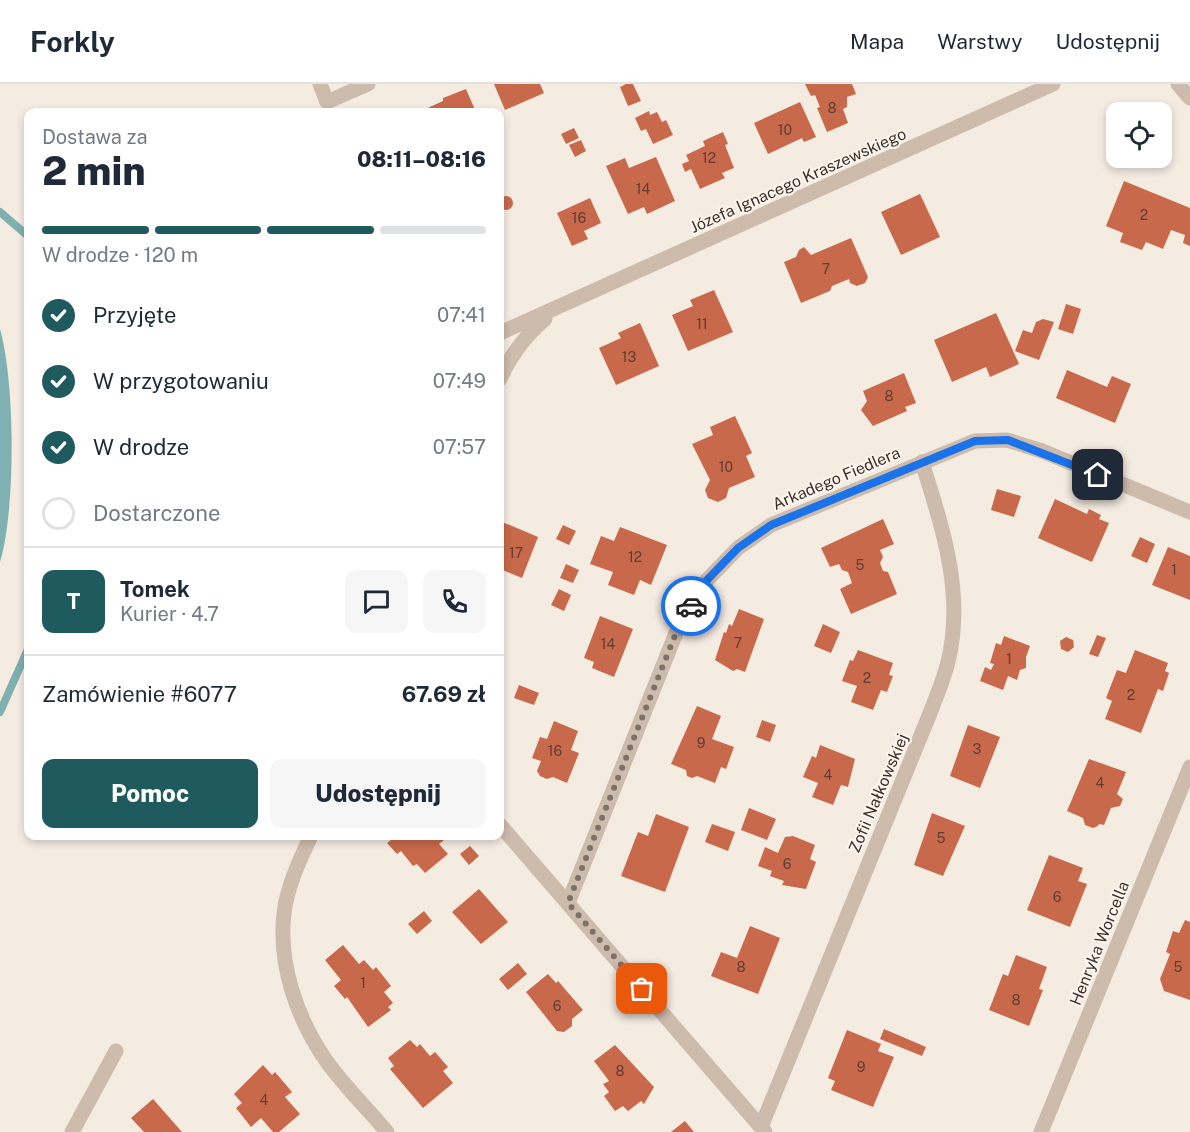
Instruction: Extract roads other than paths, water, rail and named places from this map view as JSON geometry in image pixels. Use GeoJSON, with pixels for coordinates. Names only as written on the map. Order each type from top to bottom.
{"type":"FeatureCollection","features":[{"type":"Feature","properties":{"kind":"street"},"geometry":{"type":"LineString","coordinates":[[320,84],[327,102],[368,84]]}},
{"type":"Feature","properties":{"kind":"street","name":"Józefa Ignacego Kraszewskiego"},"geometry":{"type":"LineString","coordinates":[[504,331],[1053,84]]}},
{"type":"Feature","properties":{"kind":"street"},"geometry":{"type":"LineString","coordinates":[[1178,84],[1190,98]]}},
{"type":"Feature","properties":{"kind":"street","name":"Józefa Ignacego Kraszewskiego"},"geometry":{"type":"LineString","coordinates":[[504,370],[527,334],[557,309]]}},
{"type":"Feature","properties":{"kind":"street","name":"Arkadego Fiedlera"},"geometry":{"type":"LineString","coordinates":[[568,903],[678,628],[707,580],[738,548],[771,525],[975,441],[1008,440],[1042,451],[1190,512]]}},
{"type":"Feature","properties":{"kind":"street","name":"Zofii Nałkowskiej"},"geometry":{"type":"LineString","coordinates":[[763,1130],[927,723],[948,663],[954,627],[954,594],[944,533],[922,462]]}},
{"type":"Feature","properties":{"kind":"street","name":"Henryka Worcella"},"geometry":{"type":"LineString","coordinates":[[1041,1132],[1190,767]]}},
{"type":"Feature","properties":{"kind":"street"},"geometry":{"type":"LineString","coordinates":[[504,830],[763,1130]]}},
{"type":"Feature","properties":{"kind":"street"},"geometry":{"type":"LineString","coordinates":[[309,840],[299,862],[284,913],[286,966],[295,1007],[325,1060],[387,1132]]}},
{"type":"Feature","properties":{"kind":"street"},"geometry":{"type":"LineString","coordinates":[[72,1132],[117,1050]]}},
{"type":"Feature","properties":{"kind":"water"},"geometry":{"type":"Polygon","coordinates":[[[0,329],[9,380],[12,445],[9,510],[0,562],[0,329]]]}},
{"type":"Feature","properties":{"kind":"waterway"},"geometry":{"type":"LineString","coordinates":[[0,212],[24,233]]}},
{"type":"Feature","properties":{"kind":"waterway"},"geometry":{"type":"LineString","coordinates":[[0,712],[24,658]]}}]}
